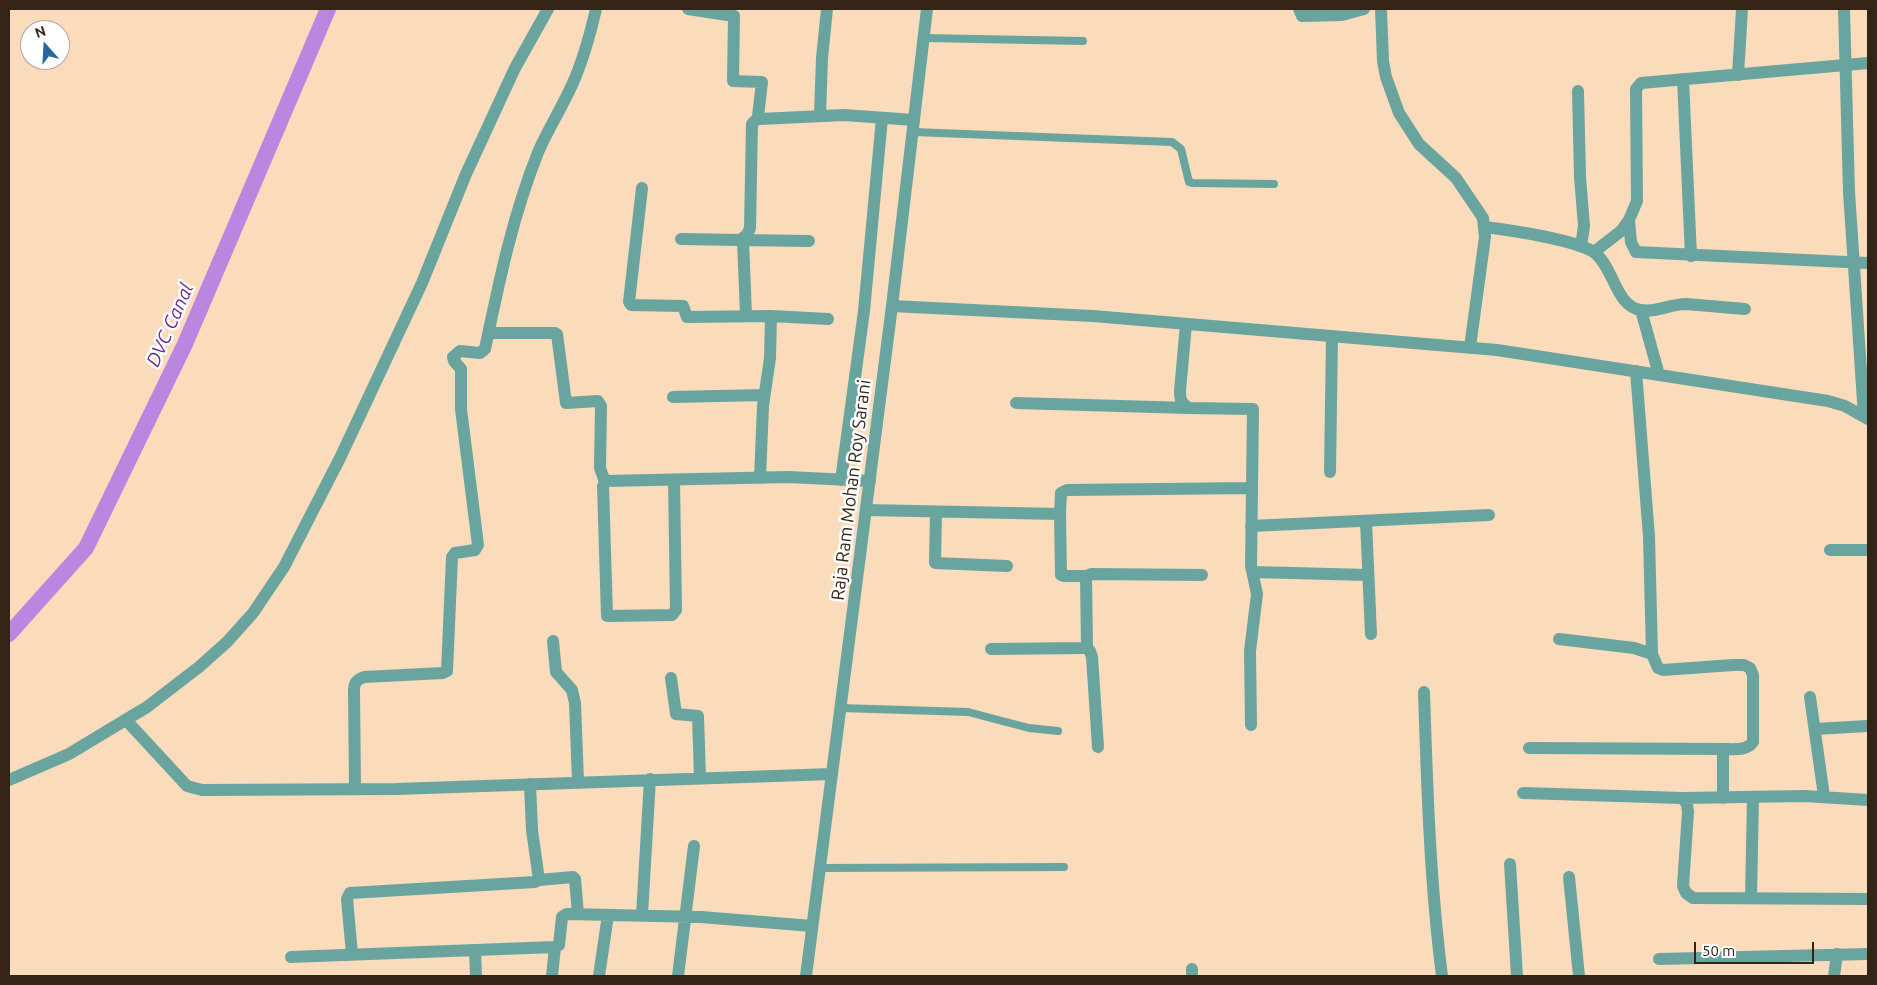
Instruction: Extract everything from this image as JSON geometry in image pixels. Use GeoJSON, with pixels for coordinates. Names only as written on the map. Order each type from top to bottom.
{"type":"FeatureCollection","features":[{"type":"Feature","properties":{"kind":"street"},"geometry":{"type":"LineString","coordinates":[[9,780],[69,754],[147,707],[199,667],[227,642],[253,613],[284,567],[340,458],[418,291],[466,174],[516,68],[548,9]]}},
{"type":"Feature","properties":{"kind":"street"},"geometry":{"type":"LineString","coordinates":[[355,789],[354,683],[364,677],[443,673],[447,671],[452,557],[455,553],[475,550],[478,545],[461,409],[461,370],[453,357],[460,351],[483,352],[507,246],[518,212],[539,151],[572,85],[589,38],[596,9]]}},
{"type":"Feature","properties":{"kind":"street"},"geometry":{"type":"LineString","coordinates":[[688,9],[734,16],[733,81],[762,82],[759,118]]}},
{"type":"Feature","properties":{"kind":"street"},"geometry":{"type":"LineString","coordinates":[[820,116],[822,58],[827,9]]}},
{"type":"Feature","properties":{"kind":"street","name":"Raja Ram Mohan Roy Sarani"},"geometry":{"type":"LineString","coordinates":[[806,976],[892,306],[927,9]]}},
{"type":"Feature","properties":{"kind":"street"},"geometry":{"type":"LineString","coordinates":[[1299,9],[1302,16],[1342,15],[1364,9]]}},
{"type":"Feature","properties":{"kind":"street"},"geometry":{"type":"LineString","coordinates":[[1381,9],[1383,61],[1386,78],[1398,113],[1419,144],[1456,178],[1483,218],[1485,226],[1470,347]]}},
{"type":"Feature","properties":{"kind":"street"},"geometry":{"type":"LineString","coordinates":[[1738,75],[1742,9]]}},
{"type":"Feature","properties":{"kind":"street"},"geometry":{"type":"LineString","coordinates":[[1844,9],[1849,192],[1854,264],[1863,337],[1866,418]]}},
{"type":"Feature","properties":{"kind":"street"},"geometry":{"type":"LineString","coordinates":[[1594,252],[1621,231],[1629,220],[1637,201],[1636,89],[1641,83],[1868,62]]}},
{"type":"Feature","properties":{"kind":"street"},"geometry":{"type":"LineString","coordinates":[[1684,79],[1691,256]]}},
{"type":"Feature","properties":{"kind":"street"},"geometry":{"type":"LineString","coordinates":[[1578,91],[1580,178],[1584,226],[1581,246]]}},
{"type":"Feature","properties":{"kind":"street"},"geometry":{"type":"LineString","coordinates":[[741,240],[750,228],[752,124],[759,118],[844,115],[882,118],[913,126]]}},
{"type":"Feature","properties":{"kind":"street"},"geometry":{"type":"LineString","coordinates":[[841,480],[864,310],[882,118]]}},
{"type":"Feature","properties":{"kind":"street"},"geometry":{"type":"LineString","coordinates":[[642,188],[629,302],[631,305],[683,306],[686,317],[746,315],[828,319]]}},
{"type":"Feature","properties":{"kind":"street"},"geometry":{"type":"LineString","coordinates":[[1629,220],[1631,242],[1636,252],[1854,264],[1868,263]]}},
{"type":"Feature","properties":{"kind":"street"},"geometry":{"type":"LineString","coordinates":[[1485,226],[1581,246],[1594,252],[1608,268],[1625,303],[1641,310],[1657,310],[1676,304],[1745,309]]}},
{"type":"Feature","properties":{"kind":"street"},"geometry":{"type":"LineString","coordinates":[[681,239],[809,241]]}},
{"type":"Feature","properties":{"kind":"street"},"geometry":{"type":"LineString","coordinates":[[741,240],[746,315]]}},
{"type":"Feature","properties":{"kind":"street"},"geometry":{"type":"LineString","coordinates":[[892,306],[1093,316],[1498,350],[1828,401],[1845,406],[1866,418]]}},
{"type":"Feature","properties":{"kind":"street"},"geometry":{"type":"LineString","coordinates":[[1641,310],[1659,375]]}},
{"type":"Feature","properties":{"kind":"street"},"geometry":{"type":"LineString","coordinates":[[760,478],[763,395],[770,358],[771,316]]}},
{"type":"Feature","properties":{"kind":"street"},"geometry":{"type":"LineString","coordinates":[[1186,324],[1180,400],[1189,408]]}},
{"type":"Feature","properties":{"kind":"street"},"geometry":{"type":"LineString","coordinates":[[488,333],[556,333],[566,403],[598,401],[601,406],[600,468],[605,482],[603,486],[606,614],[608,616],[672,614],[676,610],[674,480]]}},
{"type":"Feature","properties":{"kind":"street"},"geometry":{"type":"LineString","coordinates":[[1330,472],[1332,336]]}},
{"type":"Feature","properties":{"kind":"street"},"geometry":{"type":"LineString","coordinates":[[1529,748],[1743,749],[1751,746],[1754,742],[1753,675],[1750,668],[1744,665],[1733,664],[1663,670],[1658,668],[1652,654],[1649,536],[1636,371]]}},
{"type":"Feature","properties":{"kind":"street"},"geometry":{"type":"LineString","coordinates":[[673,397],[763,395]]}},
{"type":"Feature","properties":{"kind":"street"},"geometry":{"type":"LineString","coordinates":[[1016,402],[1253,409],[1251,526],[1253,572],[1257,594],[1250,651],[1251,725]]}},
{"type":"Feature","properties":{"kind":"street"},"geometry":{"type":"LineString","coordinates":[[605,482],[608,480],[760,478],[870,481]]}},
{"type":"Feature","properties":{"kind":"street"},"geometry":{"type":"LineString","coordinates":[[1202,575],[1091,574],[1086,576],[1064,576],[1061,574],[1061,492],[1067,490],[1251,488]]}},
{"type":"Feature","properties":{"kind":"street"},"geometry":{"type":"LineString","coordinates":[[866,510],[1060,514]]}},
{"type":"Feature","properties":{"kind":"street"},"geometry":{"type":"LineString","coordinates":[[936,512],[935,563],[1007,566]]}},
{"type":"Feature","properties":{"kind":"street"},"geometry":{"type":"LineString","coordinates":[[1251,526],[1489,515]]}},
{"type":"Feature","properties":{"kind":"street"},"geometry":{"type":"LineString","coordinates":[[1366,520],[1370,634]]}},
{"type":"Feature","properties":{"kind":"street"},"geometry":{"type":"LineString","coordinates":[[1830,550],[1868,550]]}},
{"type":"Feature","properties":{"kind":"street"},"geometry":{"type":"LineString","coordinates":[[1253,572],[1368,575]]}},
{"type":"Feature","properties":{"kind":"street"},"geometry":{"type":"LineString","coordinates":[[1086,576],[1086,647]]}},
{"type":"Feature","properties":{"kind":"street"},"geometry":{"type":"LineString","coordinates":[[1559,639],[1634,648],[1652,654]]}},
{"type":"Feature","properties":{"kind":"street"},"geometry":{"type":"LineString","coordinates":[[553,641],[556,672],[572,690],[575,703],[578,782]]}},
{"type":"Feature","properties":{"kind":"street"},"geometry":{"type":"LineString","coordinates":[[991,649],[1086,647],[1092,657],[1098,748]]}},
{"type":"Feature","properties":{"kind":"street"},"geometry":{"type":"LineString","coordinates":[[671,678],[676,714],[698,716],[700,778]]}},
{"type":"Feature","properties":{"kind":"street"},"geometry":{"type":"LineString","coordinates":[[1424,692],[1430,863],[1442,976]]}},
{"type":"Feature","properties":{"kind":"street"},"geometry":{"type":"LineString","coordinates":[[1810,697],[1824,796]]}},
{"type":"Feature","properties":{"kind":"street"},"geometry":{"type":"LineString","coordinates":[[126,720],[187,786],[202,790],[355,789],[832,774]]}},
{"type":"Feature","properties":{"kind":"street"},"geometry":{"type":"LineString","coordinates":[[1815,729],[1868,726]]}},
{"type":"Feature","properties":{"kind":"street"},"geometry":{"type":"LineString","coordinates":[[1723,749],[1723,798]]}},
{"type":"Feature","properties":{"kind":"street"},"geometry":{"type":"LineString","coordinates":[[642,915],[650,780]]}},
{"type":"Feature","properties":{"kind":"street"},"geometry":{"type":"LineString","coordinates":[[530,784],[532,830],[539,880]]}},
{"type":"Feature","properties":{"kind":"street"},"geometry":{"type":"LineString","coordinates":[[1523,793],[1682,798],[1824,796],[1868,800]]}},
{"type":"Feature","properties":{"kind":"street"},"geometry":{"type":"LineString","coordinates":[[1751,898],[1753,797]]}},
{"type":"Feature","properties":{"kind":"street"},"geometry":{"type":"LineString","coordinates":[[1682,798],[1687,804],[1688,812],[1683,886],[1686,893],[1693,898],[1868,899]]}},
{"type":"Feature","properties":{"kind":"street"},"geometry":{"type":"LineString","coordinates":[[678,976],[694,846]]}},
{"type":"Feature","properties":{"kind":"street"},"geometry":{"type":"LineString","coordinates":[[1510,864],[1517,976]]}},
{"type":"Feature","properties":{"kind":"street"},"geometry":{"type":"LineString","coordinates":[[352,954],[347,898],[350,894],[535,882],[573,877],[575,879],[578,914]]}},
{"type":"Feature","properties":{"kind":"street"},"geometry":{"type":"LineString","coordinates":[[1569,877],[1579,976]]}},
{"type":"Feature","properties":{"kind":"street"},"geometry":{"type":"LineString","coordinates":[[291,957],[555,947],[559,945],[564,915],[578,914],[686,917],[812,926]]}},
{"type":"Feature","properties":{"kind":"street"},"geometry":{"type":"LineString","coordinates":[[599,976],[608,914]]}},
{"type":"Feature","properties":{"kind":"street"},"geometry":{"type":"LineString","coordinates":[[552,976],[555,947]]}},
{"type":"Feature","properties":{"kind":"street"},"geometry":{"type":"LineString","coordinates":[[475,950],[476,976]]}},
{"type":"Feature","properties":{"kind":"street"},"geometry":{"type":"LineString","coordinates":[[1834,976],[1837,954]]}},
{"type":"Feature","properties":{"kind":"street"},"geometry":{"type":"LineString","coordinates":[[1659,959],[1868,954]]}},
{"type":"Feature","properties":{"kind":"lane"},"geometry":{"type":"LineString","coordinates":[[924,38],[1083,41]]}},
{"type":"Feature","properties":{"kind":"lane"},"geometry":{"type":"LineString","coordinates":[[913,126],[1172,142],[1181,149],[1189,182],[1274,184]]}},
{"type":"Feature","properties":{"kind":"lane"},"geometry":{"type":"LineString","coordinates":[[840,708],[968,712],[1029,728],[1058,731]]}},
{"type":"Feature","properties":{"kind":"lane"},"geometry":{"type":"LineString","coordinates":[[820,868],[1064,867]]}},
{"type":"Feature","properties":{"kind":"waterway","name":"DVC Canal"},"geometry":{"type":"LineString","coordinates":[[9,634],[86,548],[185,344],[328,9]]}}]}
